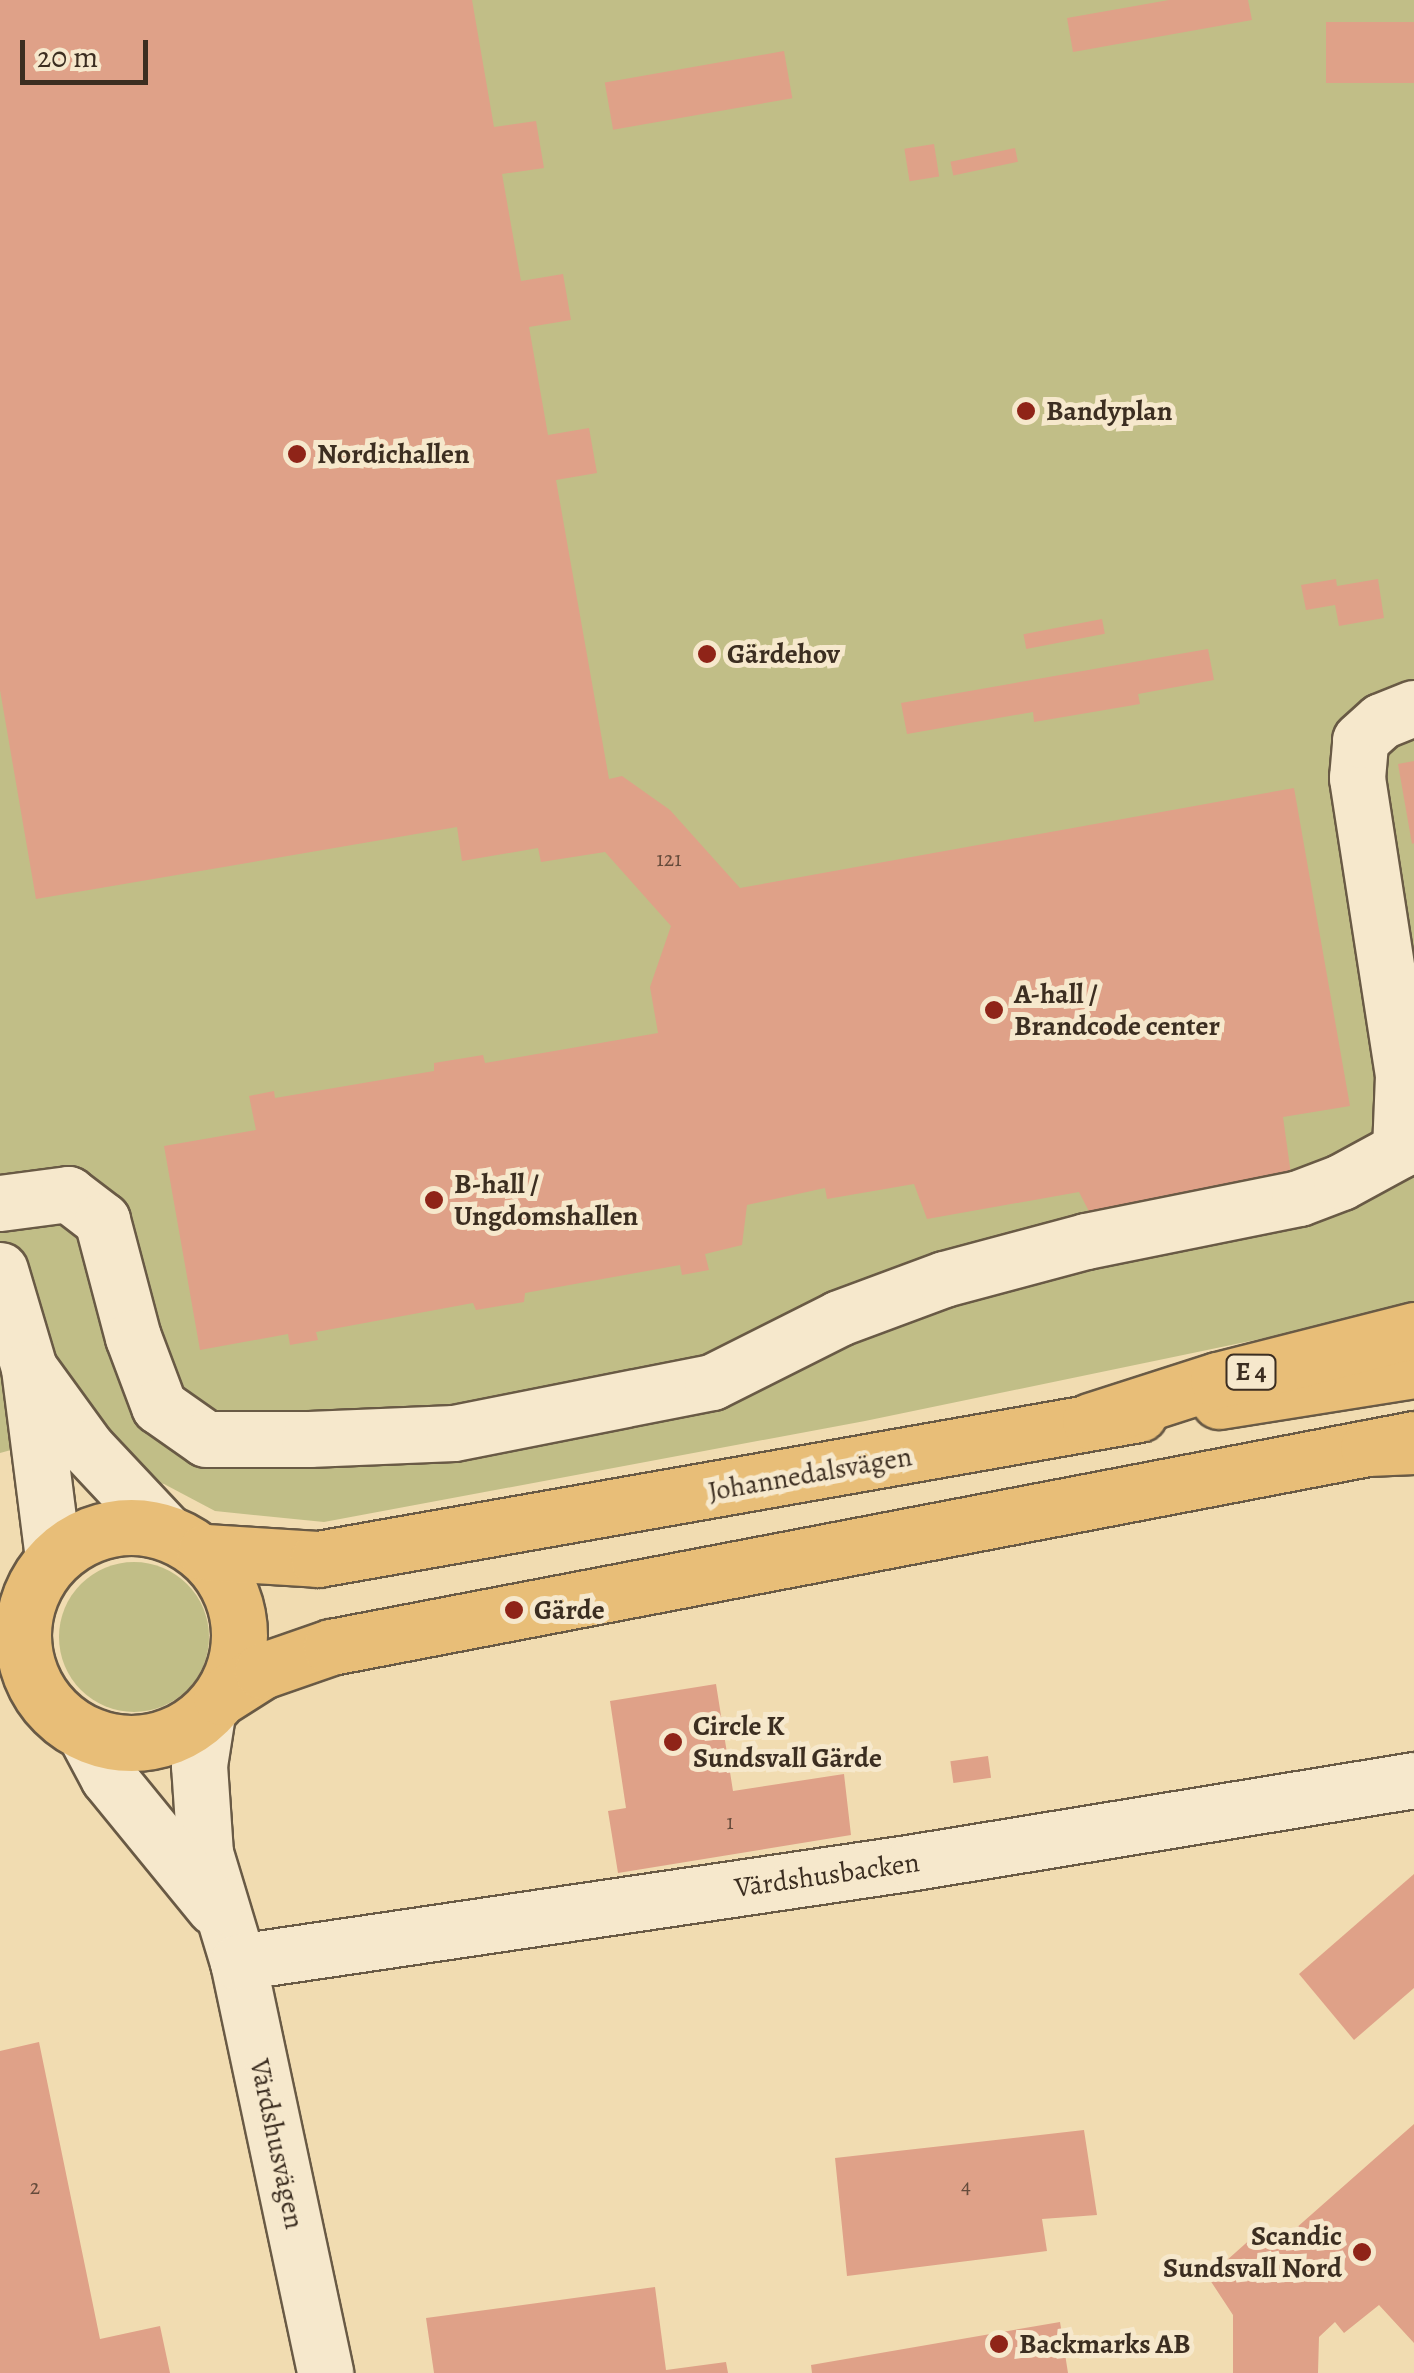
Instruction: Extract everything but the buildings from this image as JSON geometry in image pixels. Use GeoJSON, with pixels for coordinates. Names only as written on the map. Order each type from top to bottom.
{"type":"FeatureCollection","features":[{"type":"Feature","properties":{"kind":"main road","name":"E 4"},"geometry":{"type":"LineString","coordinates":[[1090,1421],[1218,1380],[1414,1330]]}},
{"type":"Feature","properties":{"kind":"main road","name":"Johannedalsvägen"},"geometry":{"type":"LineString","coordinates":[[185,1542],[318,1559],[1090,1421],[1414,1370]]}},
{"type":"Feature","properties":{"kind":"main road"},"geometry":{"type":"LineString","coordinates":[[0,1714],[72,1725],[118,1744],[148,1743],[180,1733],[262,1671],[330,1647],[1399,1444]]}},
{"type":"Feature","properties":{"kind":"main road"},"geometry":{"type":"LineString","coordinates":[[72,1725],[44,1702],[26,1665],[23,1620],[28,1584],[84,1538],[104,1530],[135,1527],[185,1542],[232,1594],[238,1614],[238,1661],[214,1705]]}},
{"type":"Feature","properties":{"kind":"street"},"geometry":{"type":"LineString","coordinates":[[0,1203],[68,1194],[102,1220],[132,1337],[159,1406],[206,1439],[309,1439],[454,1433],[712,1382],[839,1318],[944,1279],[1086,1240],[1299,1198],[1342,1182],[1400,1150],[1403,1076],[1356,778],[1360,740],[1382,720],[1414,708]]}},
{"type":"Feature","properties":{"kind":"street"},"geometry":{"type":"LineString","coordinates":[[0,1270],[29,1368],[28,1584]]}},
{"type":"Feature","properties":{"kind":"street"},"geometry":{"type":"LineString","coordinates":[[29,1368],[87,1448],[185,1542]]}},
{"type":"Feature","properties":{"kind":"street","name":"Värdshusvägen"},"geometry":{"type":"LineString","coordinates":[[214,1705],[199,1765],[205,1852],[230,1939],[325,2373]]}},
{"type":"Feature","properties":{"kind":"street","name":"Värdshusvägen"},"geometry":{"type":"LineString","coordinates":[[72,1725],[230,1939]]}},
{"type":"Feature","properties":{"kind":"street","name":"Värdshusbacken"},"geometry":{"type":"LineString","coordinates":[[230,1939],[914,1862],[1414,1780]]}},
{"type":"Feature","properties":{"kind":"shaded area","name":"Gärdehov"},"geometry":{"type":"Polygon","coordinates":[[[0,0],[1414,0],[1414,1307],[865,1421],[324,1522],[215,1511],[164,1484],[11,1450],[0,1453],[0,0]]]}},
{"type":"Feature","properties":{"kind":"shaded area"},"geometry":{"type":"Polygon","coordinates":[[[134,1562],[163,1568],[187,1584],[203,1608],[209,1637],[203,1666],[187,1690],[163,1706],[134,1712],[105,1706],[81,1690],[65,1666],[59,1637],[65,1608],[81,1584],[105,1568],[134,1562]]]}},
{"type":"Feature","properties":{"kind":"place","name":"Bandyplan"},"geometry":{"type":"Point","coordinates":[1026,411]}},
{"type":"Feature","properties":{"kind":"place","name":"Nordichallen"},"geometry":{"type":"Point","coordinates":[297,454]}},
{"type":"Feature","properties":{"kind":"place","name":"Gärdehov"},"geometry":{"type":"Point","coordinates":[707,654]}},
{"type":"Feature","properties":{"kind":"place","name":"A-hall / Brandcode center"},"geometry":{"type":"Point","coordinates":[994,1010]}},
{"type":"Feature","properties":{"kind":"place","name":"B-hall / Ungdomshallen"},"geometry":{"type":"Point","coordinates":[434,1200]}},
{"type":"Feature","properties":{"kind":"place","name":"Gärde"},"geometry":{"type":"Point","coordinates":[514,1610]}},
{"type":"Feature","properties":{"kind":"place","name":"Circle K Sundsvall Gärde"},"geometry":{"type":"Point","coordinates":[673,1742]}},
{"type":"Feature","properties":{"kind":"place","name":"Scandic Sundsvall Nord"},"geometry":{"type":"Point","coordinates":[1362,2252]}},
{"type":"Feature","properties":{"kind":"place","name":"Backmarks AB"},"geometry":{"type":"Point","coordinates":[999,2344]}}]}
